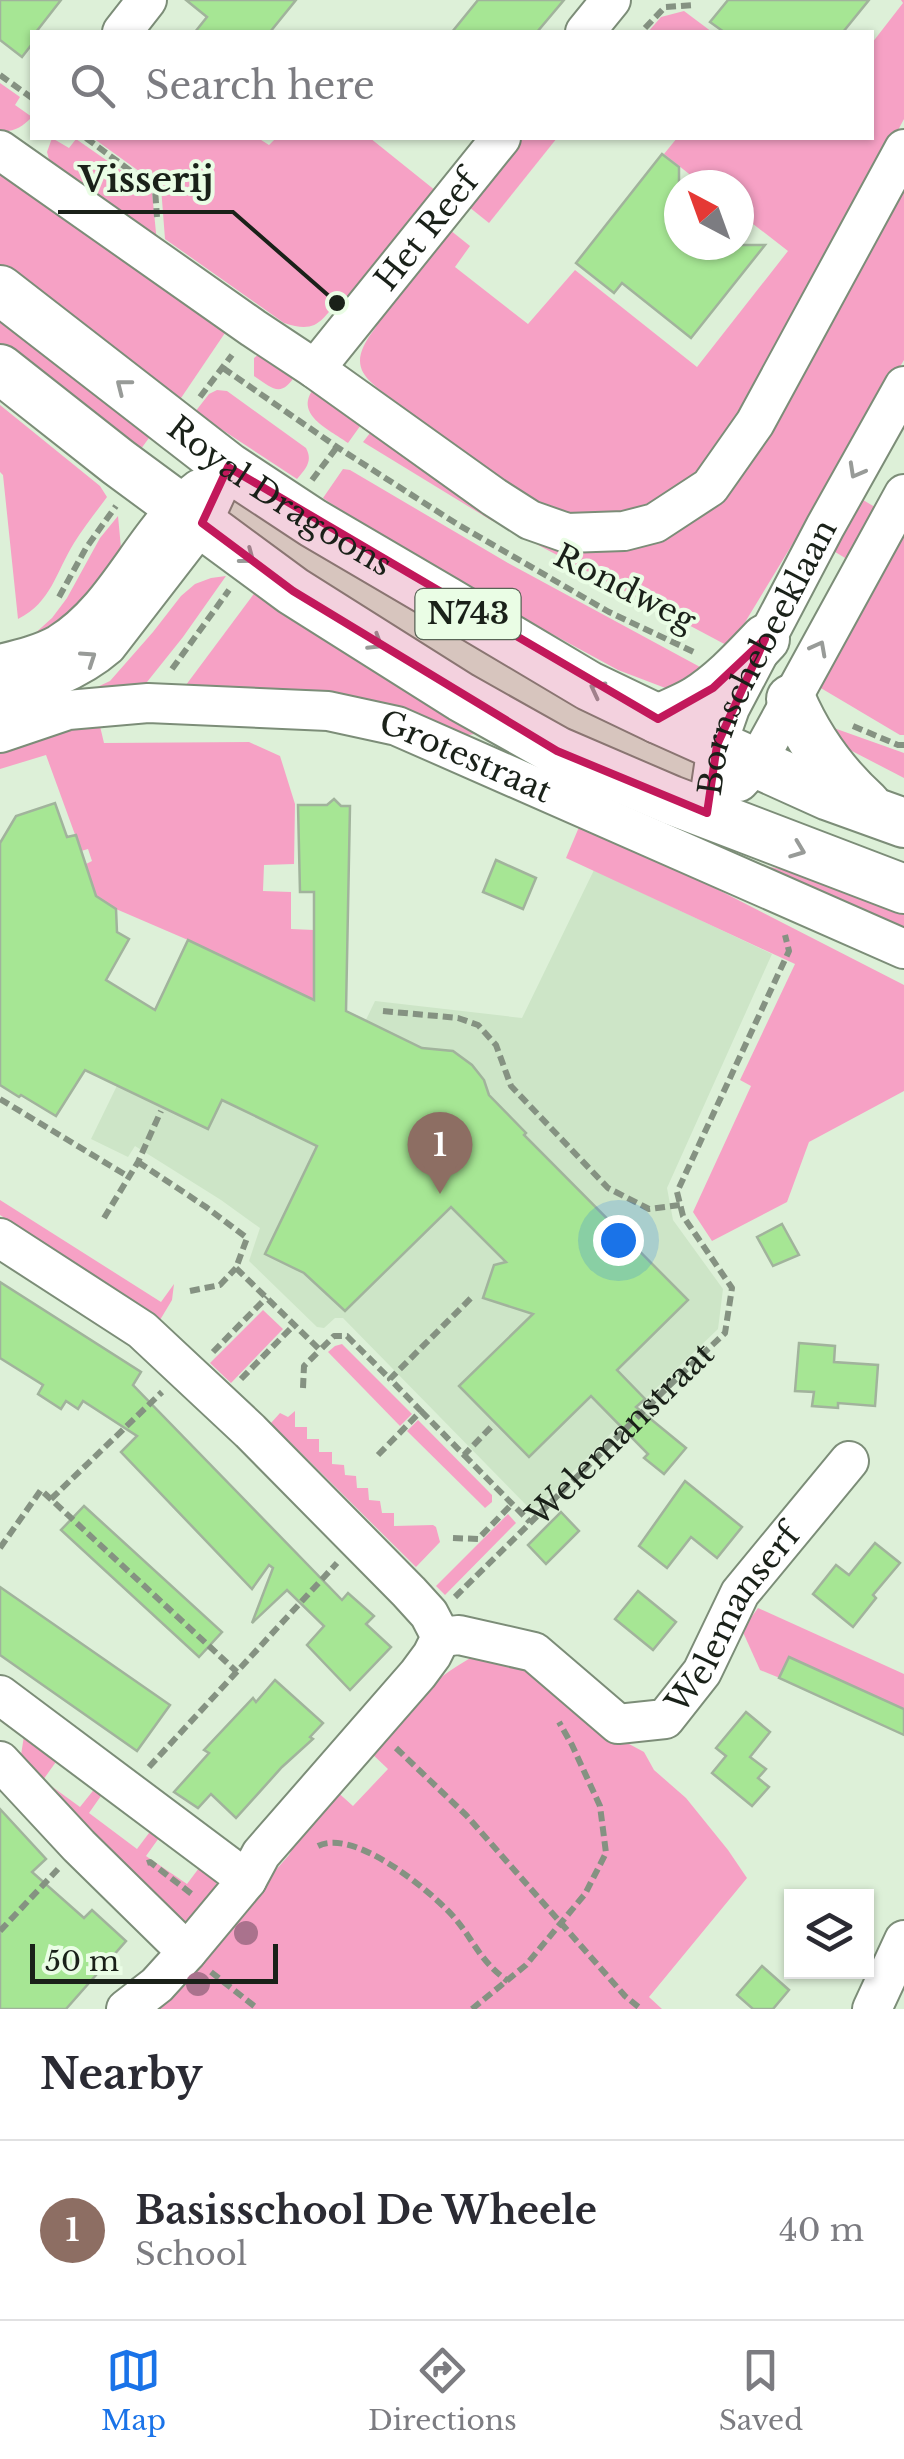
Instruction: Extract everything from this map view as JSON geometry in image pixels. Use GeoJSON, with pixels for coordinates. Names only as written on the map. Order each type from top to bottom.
{"type":"FeatureCollection","features":[{"type":"Feature","properties":{"kind":"main road","name":"Royal Dragoons"},"geometry":{"type":"LineString","coordinates":[[0,290],[228,466],[313,523],[573,676],[658,720],[890,818]]}},
{"type":"Feature","properties":{"kind":"main road","name":"Royal Dragoons"},"geometry":{"type":"LineString","coordinates":[[0,369],[293,591],[461,696],[558,751],[671,800],[904,889]]}},
{"type":"Feature","properties":{"kind":"main road"},"geometry":{"type":"LineString","coordinates":[[658,720],[696,700],[749,656]]}},
{"type":"Feature","properties":{"kind":"main road"},"geometry":{"type":"LineString","coordinates":[[791,699],[815,748],[843,783],[890,818]]}},
{"type":"Feature","properties":{"kind":"street"},"geometry":{"type":"LineString","coordinates":[[124,30],[147,0]]}},
{"type":"Feature","properties":{"kind":"street"},"geometry":{"type":"LineString","coordinates":[[587,30],[612,0]]}},
{"type":"Feature","properties":{"kind":"street","name":"Het Reef"},"geometry":{"type":"LineString","coordinates":[[315,369],[499,140]]}},
{"type":"Feature","properties":{"kind":"street"},"geometry":{"type":"LineString","coordinates":[[21,151],[222,306],[530,520],[567,533],[624,531],[655,524],[710,488],[755,423],[904,149]]}},
{"type":"Feature","properties":{"kind":"street","name":"Bornschebeeklaan"},"geometry":{"type":"LineString","coordinates":[[736,755],[730,708],[749,656],[904,386]]}},
{"type":"Feature","properties":{"kind":"street"},"geometry":{"type":"LineString","coordinates":[[0,664],[40,653],[83,625],[190,514],[228,466]]}},
{"type":"Feature","properties":{"kind":"street","name":"Bornschebeeklaan"},"geometry":{"type":"LineString","coordinates":[[707,814],[736,755],[791,699],[904,494]]}},
{"type":"Feature","properties":{"kind":"street"},"geometry":{"type":"LineString","coordinates":[[0,696],[63,674],[94,657],[119,632],[190,514]]}},
{"type":"Feature","properties":{"kind":"street","name":"Grotestraat"},"geometry":{"type":"LineString","coordinates":[[0,734],[68,710],[148,702],[328,711],[397,726],[904,950]]}},
{"type":"Feature","properties":{"kind":"street"},"geometry":{"type":"LineString","coordinates":[[0,1238],[142,1330],[213,1383],[435,1626],[425,1664],[261,1854],[247,1880],[157,1986],[126,2009]]}},
{"type":"Feature","properties":{"kind":"street","name":"Welemanserf"},"geometry":{"type":"LineString","coordinates":[[435,1626],[534,1652],[618,1724],[665,1719],[702,1672],[740,1593],[849,1461]]}},
{"type":"Feature","properties":{"kind":"street"},"geometry":{"type":"LineString","coordinates":[[0,1694],[247,1880]]}},
{"type":"Feature","properties":{"kind":"street"},"geometry":{"type":"LineString","coordinates":[[0,1761],[186,1952]]}},
{"type":"Feature","properties":{"kind":"street"},"geometry":{"type":"LineString","coordinates":[[872,2009],[904,1940]]}},
{"type":"Feature","properties":{"kind":"path"},"geometry":{"type":"LineString","coordinates":[[644,28],[665,7],[694,5]]}},
{"type":"Feature","properties":{"kind":"path"},"geometry":{"type":"LineString","coordinates":[[0,75],[30,97]]}},
{"type":"Feature","properties":{"kind":"path"},"geometry":{"type":"LineString","coordinates":[[89,140],[155,189]]}},
{"type":"Feature","properties":{"kind":"path","name":"Rondweg"},"geometry":{"type":"LineString","coordinates":[[223,368],[337,447],[529,567],[609,612],[749,656]]}},
{"type":"Feature","properties":{"kind":"path"},"geometry":{"type":"LineString","coordinates":[[52,609],[86,548]]}},
{"type":"Feature","properties":{"kind":"path"},"geometry":{"type":"LineString","coordinates":[[791,699],[904,745]]}},
{"type":"Feature","properties":{"kind":"path"},"geometry":{"type":"LineString","coordinates":[[382,1010],[458,1018],[478,1025],[496,1045],[511,1086],[608,1188],[648,1209],[680,1205],[677,1192],[788,951],[780,913],[786,898]]}},
{"type":"Feature","properties":{"kind":"path"},"geometry":{"type":"LineString","coordinates":[[0,1099],[130,1177]]}},
{"type":"Feature","properties":{"kind":"path"},"geometry":{"type":"LineString","coordinates":[[104,1218],[138,1162],[161,1110]]}},
{"type":"Feature","properties":{"kind":"path"},"geometry":{"type":"LineString","coordinates":[[138,1162],[247,1238],[236,1268],[220,1285],[190,1291]]}},
{"type":"Feature","properties":{"kind":"path","name":"Welemanstraat"},"geometry":{"type":"LineString","coordinates":[[435,1626],[452,1601],[530,1522],[726,1333],[732,1288],[682,1216],[680,1205]]}},
{"type":"Feature","properties":{"kind":"path"},"geometry":{"type":"LineString","coordinates":[[236,1268],[320,1350]]}},
{"type":"Feature","properties":{"kind":"path"},"geometry":{"type":"LineString","coordinates":[[390,1379],[474,1296]]}},
{"type":"Feature","properties":{"kind":"path"},"geometry":{"type":"LineString","coordinates":[[267,1297],[204,1362],[213,1383],[232,1390],[294,1324]]}},
{"type":"Feature","properties":{"kind":"path"},"geometry":{"type":"LineString","coordinates":[[302,1388],[304,1366],[334,1336],[347,1336],[530,1522]]}},
{"type":"Feature","properties":{"kind":"path"},"geometry":{"type":"LineString","coordinates":[[51,1499],[167,1388],[188,1409],[213,1383]]}},
{"type":"Feature","properties":{"kind":"path"},"geometry":{"type":"LineString","coordinates":[[378,1455],[421,1411]]}},
{"type":"Feature","properties":{"kind":"path"},"geometry":{"type":"LineString","coordinates":[[464,1454],[493,1425]]}},
{"type":"Feature","properties":{"kind":"path"},"geometry":{"type":"LineString","coordinates":[[0,1548],[42,1490],[237,1672]]}},
{"type":"Feature","properties":{"kind":"path"},"geometry":{"type":"LineString","coordinates":[[453,1538],[478,1539],[512,1504]]}},
{"type":"Feature","properties":{"kind":"path"},"geometry":{"type":"LineString","coordinates":[[128,1790],[358,1540]]}},
{"type":"Feature","properties":{"kind":"path"},"geometry":{"type":"LineString","coordinates":[[472,2009],[526,1966],[585,1894],[606,1853],[600,1806],[555,1716]]}},
{"type":"Feature","properties":{"kind":"path"},"geometry":{"type":"LineString","coordinates":[[374,1726],[466,1815],[625,1996],[641,2009]]}},
{"type":"Feature","properties":{"kind":"path"},"geometry":{"type":"LineString","coordinates":[[308,1854],[322,1842],[340,1842],[395,1868],[452,1916],[479,1955],[508,1981]]}},
{"type":"Feature","properties":{"kind":"path"},"geometry":{"type":"LineString","coordinates":[[0,1932],[80,1846]]}},
{"type":"Feature","properties":{"kind":"path"},"geometry":{"type":"LineString","coordinates":[[186,1952],[258,2009]]}},
{"type":"Feature","properties":{"kind":"highlighted area"},"geometry":{"type":"Polygon","coordinates":[[[228,467],[658,719],[713,688],[765,639],[717,745],[707,813],[557,751],[293,591],[202,523],[228,467]]]}},
{"type":"Feature","properties":{"kind":"shaded area"},"geometry":{"type":"Polygon","coordinates":[[[904,0],[904,119],[795,324],[703,478],[630,516],[573,517],[543,509],[396,413],[400,405],[363,372],[361,353],[376,327],[370,321],[450,230],[470,246],[455,267],[528,324],[575,270],[697,367],[788,251],[754,225],[754,170],[684,170],[664,154],[675,140],[874,140],[874,40],[904,0]]]}},
{"type":"Feature","properties":{"kind":"shaded area"},"geometry":{"type":"Polygon","coordinates":[[[684,11],[709,30],[650,30],[661,17],[684,11]]]}},
{"type":"Feature","properties":{"kind":"shaded area"},"geometry":{"type":"Polygon","coordinates":[[[0,83],[20,97],[15,105],[30,119],[14,130],[0,131],[0,83]]]}},
{"type":"Feature","properties":{"kind":"shaded area"},"geometry":{"type":"Polygon","coordinates":[[[51,140],[69,148],[77,140],[152,192],[157,243],[50,163],[47,152],[51,140]]]}},
{"type":"Feature","properties":{"kind":"shaded area"},"geometry":{"type":"Polygon","coordinates":[[[96,140],[261,140],[269,145],[274,140],[372,140],[436,191],[347,303],[340,298],[317,323],[304,327],[284,323],[165,239],[161,187],[96,140]]]}},
{"type":"Feature","properties":{"kind":"shaded area"},"geometry":{"type":"Polygon","coordinates":[[[514,140],[555,140],[489,223],[464,203],[514,140]]]}},
{"type":"Feature","properties":{"kind":"shaded area"},"geometry":{"type":"Polygon","coordinates":[[[0,163],[229,327],[179,401],[0,268],[0,163]]]}},
{"type":"Feature","properties":{"kind":"shaded area"},"geometry":{"type":"Polygon","coordinates":[[[904,163],[904,360],[730,647],[489,519],[363,442],[374,428],[520,525],[670,525],[904,163]]]}},
{"type":"Feature","properties":{"kind":"shaded area"},"geometry":{"type":"Polygon","coordinates":[[[0,313],[154,431],[138,453],[0,345],[0,313]]]}},
{"type":"Feature","properties":{"kind":"shaded area"},"geometry":{"type":"Polygon","coordinates":[[[259,354],[297,373],[282,389],[273,388],[254,376],[254,358],[259,354]]]}},
{"type":"Feature","properties":{"kind":"shaded area"},"geometry":{"type":"Polygon","coordinates":[[[315,387],[363,422],[348,443],[310,413],[309,397],[315,387]]]}},
{"type":"Feature","properties":{"kind":"shaded area"},"geometry":{"type":"Polygon","coordinates":[[[217,390],[227,391],[306,448],[309,461],[297,479],[195,412],[217,390]]]}},
{"type":"Feature","properties":{"kind":"shaded area"},"geometry":{"type":"Polygon","coordinates":[[[0,405],[100,486],[107,497],[74,543],[45,596],[18,619],[0,472],[0,405]]]}},
{"type":"Feature","properties":{"kind":"shaded area"},"geometry":{"type":"Polygon","coordinates":[[[343,469],[713,674],[668,689],[618,670],[506,609],[323,498],[343,469]]]}},
{"type":"Feature","properties":{"kind":"shaded area"},"geometry":{"type":"Polygon","coordinates":[[[858,497],[885,513],[855,564],[827,547],[858,497]]]}},
{"type":"Feature","properties":{"kind":"shaded area"},"geometry":{"type":"Polygon","coordinates":[[[904,512],[904,735],[900,735],[814,684],[904,512]]]}},
{"type":"Feature","properties":{"kind":"shaded area"},"geometry":{"type":"Polygon","coordinates":[[[118,516],[121,548],[117,562],[62,626],[32,636],[67,598],[100,538],[118,516]]]}},
{"type":"Feature","properties":{"kind":"shaded area"},"geometry":{"type":"Polygon","coordinates":[[[226,576],[143,687],[78,696],[110,681],[195,584],[226,576]]]}},
{"type":"Feature","properties":{"kind":"shaded area"},"geometry":{"type":"Polygon","coordinates":[[[259,587],[485,733],[448,737],[183,689],[259,587]]]}},
{"type":"Feature","properties":{"kind":"shaded area"},"geometry":{"type":"Polygon","coordinates":[[[99,722],[104,743],[249,742],[280,756],[295,804],[294,864],[264,865],[263,891],[291,892],[291,929],[314,930],[316,1001],[116,909],[96,896],[87,874],[86,864],[92,861],[88,849],[81,851],[46,755],[0,769],[0,746],[40,733],[99,722]]]}},
{"type":"Feature","properties":{"kind":"shaded area"},"geometry":{"type":"Polygon","coordinates":[[[817,722],[904,753],[904,778],[823,736],[817,722]]]}},
{"type":"Feature","properties":{"kind":"shaded area"},"geometry":{"type":"Polygon","coordinates":[[[582,820],[904,985],[904,1091],[809,1142],[787,1202],[712,1241],[693,1212],[751,1086],[740,1080],[795,964],[566,858],[582,820]]]}},
{"type":"Feature","properties":{"kind":"shaded area"},"geometry":{"type":"Polygon","coordinates":[[[739,861],[786,870],[904,910],[904,945],[739,861]]]}},
{"type":"Feature","properties":{"kind":"shaded area"},"geometry":{"type":"Polygon","coordinates":[[[594,870],[772,954],[667,1188],[673,1220],[723,1289],[718,1329],[538,1507],[530,1509],[343,1318],[335,1318],[324,1328],[317,1327],[249,1261],[260,1228],[135,1146],[128,1157],[91,1139],[188,940],[364,1024],[375,1001],[522,1018],[594,870]]]}},
{"type":"Feature","properties":{"kind":"shaded area"},"geometry":{"type":"Polygon","coordinates":[[[0,1200],[161,1302],[174,1284],[172,1300],[160,1320],[0,1215],[0,1200]]]}},
{"type":"Feature","properties":{"kind":"shaded area"},"geometry":{"type":"Polygon","coordinates":[[[263,1310],[283,1329],[231,1383],[210,1363],[263,1310]]]}},
{"type":"Feature","properties":{"kind":"shaded area"},"geometry":{"type":"Polygon","coordinates":[[[342,1344],[412,1414],[400,1426],[328,1352],[342,1344]]]}},
{"type":"Feature","properties":{"kind":"shaded area"},"geometry":{"type":"Polygon","coordinates":[[[295,1411],[295,1427],[307,1427],[307,1439],[319,1439],[319,1452],[332,1452],[332,1464],[344,1465],[345,1475],[356,1476],[357,1488],[368,1488],[369,1500],[380,1501],[382,1513],[394,1513],[394,1526],[436,1527],[440,1542],[416,1567],[271,1423],[280,1413],[288,1417],[295,1411]]]}},
{"type":"Feature","properties":{"kind":"shaded area"},"geometry":{"type":"Polygon","coordinates":[[[418,1420],[492,1495],[492,1502],[485,1508],[407,1431],[418,1420]]]}},
{"type":"Feature","properties":{"kind":"shaded area"},"geometry":{"type":"Polygon","coordinates":[[[508,1514],[516,1523],[445,1595],[436,1586],[508,1514]]]}},
{"type":"Feature","properties":{"kind":"shaded area"},"geometry":{"type":"Polygon","coordinates":[[[758,1608],[904,1674],[904,1729],[760,1670],[742,1630],[758,1608]]]}},
{"type":"Feature","properties":{"kind":"shaded area"},"geometry":{"type":"Polygon","coordinates":[[[486,1650],[530,1660],[616,1737],[644,1752],[654,1770],[686,1798],[747,1878],[649,1997],[662,2009],[147,2009],[163,1998],[289,1855],[306,1822],[334,1789],[353,1806],[388,1769],[369,1751],[409,1707],[450,1671],[486,1650]]]}},
{"type":"Feature","properties":{"kind":"shaded area"},"geometry":{"type":"Polygon","coordinates":[[[26,1723],[58,1759],[43,1780],[80,1807],[96,1787],[103,1793],[89,1813],[137,1849],[152,1829],[161,1835],[146,1856],[187,1884],[202,1864],[216,1878],[217,1889],[191,1923],[182,1924],[19,1768],[26,1723]]]}},
{"type":"Feature","properties":{"kind":"building"},"geometry":{"type":"Polygon","coordinates":[[[0,0],[61,0],[38,30],[30,30],[30,47],[22,57],[0,40],[0,0]]]}},
{"type":"Feature","properties":{"kind":"building"},"geometry":{"type":"Polygon","coordinates":[[[186,0],[296,0],[272,30],[197,30],[207,17],[186,0]]]}},
{"type":"Feature","properties":{"kind":"building"},"geometry":{"type":"Polygon","coordinates":[[[478,0],[564,0],[539,30],[454,30],[478,0]]]}},
{"type":"Feature","properties":{"kind":"building"},"geometry":{"type":"Polygon","coordinates":[[[728,0],[869,0],[845,30],[721,30],[710,22],[728,0]]]}},
{"type":"Feature","properties":{"kind":"building"},"geometry":{"type":"Polygon","coordinates":[[[662,154],[679,167],[664,170],[664,260],[753,260],[691,338],[622,283],[614,293],[576,263],[662,154]]]}},
{"type":"Feature","properties":{"kind":"building"},"geometry":{"type":"Polygon","coordinates":[[[754,245],[765,245],[754,259],[754,245]]]}},
{"type":"Feature","properties":{"kind":"building"},"geometry":{"type":"Polygon","coordinates":[[[334,799],[341,806],[350,806],[346,1011],[422,1048],[453,1051],[472,1065],[484,1080],[489,1095],[524,1135],[688,1300],[617,1370],[645,1399],[636,1407],[686,1448],[664,1474],[644,1458],[648,1454],[591,1396],[529,1457],[459,1386],[533,1314],[483,1298],[494,1265],[506,1262],[451,1207],[345,1311],[304,1273],[265,1254],[317,1146],[222,1100],[208,1129],[85,1070],[56,1116],[0,1085],[0,843],[16,816],[55,803],[67,837],[76,835],[96,896],[116,909],[117,932],[129,939],[106,980],[155,1010],[188,940],[314,1000],[314,892],[300,892],[298,805],[327,805],[334,799]]]}},
{"type":"Feature","properties":{"kind":"building"},"geometry":{"type":"Polygon","coordinates":[[[496,860],[536,878],[523,909],[483,892],[496,860]]]}},
{"type":"Feature","properties":{"kind":"building"},"geometry":{"type":"Polygon","coordinates":[[[782,1224],[799,1255],[773,1266],[757,1237],[782,1224]]]}},
{"type":"Feature","properties":{"kind":"building"},"geometry":{"type":"Polygon","coordinates":[[[0,1282],[141,1372],[133,1385],[342,1600],[348,1593],[374,1616],[366,1624],[391,1647],[350,1690],[307,1645],[324,1626],[287,1590],[252,1623],[273,1568],[269,1565],[252,1589],[121,1452],[137,1436],[83,1401],[78,1409],[66,1401],[61,1409],[38,1394],[43,1385],[0,1358],[0,1282]]]}},
{"type":"Feature","properties":{"kind":"building"},"geometry":{"type":"Polygon","coordinates":[[[799,1343],[835,1346],[834,1362],[878,1365],[875,1406],[812,1406],[814,1392],[795,1391],[799,1343]]]}},
{"type":"Feature","properties":{"kind":"building"},"geometry":{"type":"Polygon","coordinates":[[[685,1481],[742,1527],[717,1558],[691,1537],[667,1568],[639,1546],[685,1481]]]}},
{"type":"Feature","properties":{"kind":"building"},"geometry":{"type":"Polygon","coordinates":[[[84,1506],[222,1632],[199,1657],[61,1530],[84,1506]]]}},
{"type":"Feature","properties":{"kind":"building"},"geometry":{"type":"Polygon","coordinates":[[[561,1512],[579,1531],[546,1564],[528,1545],[561,1512]]]}},
{"type":"Feature","properties":{"kind":"building"},"geometry":{"type":"Polygon","coordinates":[[[875,1543],[900,1563],[853,1627],[813,1594],[836,1565],[849,1575],[875,1543]]]}},
{"type":"Feature","properties":{"kind":"building"},"geometry":{"type":"Polygon","coordinates":[[[0,1587],[170,1705],[137,1751],[0,1655],[0,1587]]]}},
{"type":"Feature","properties":{"kind":"building"},"geometry":{"type":"Polygon","coordinates":[[[638,1591],[676,1622],[653,1650],[615,1619],[638,1591]]]}},
{"type":"Feature","properties":{"kind":"building"},"geometry":{"type":"Polygon","coordinates":[[[789,1657],[904,1709],[904,1735],[779,1678],[789,1657]]]}},
{"type":"Feature","properties":{"kind":"building"},"geometry":{"type":"Polygon","coordinates":[[[275,1680],[323,1723],[310,1737],[313,1739],[236,1818],[211,1794],[198,1808],[174,1792],[209,1753],[204,1750],[275,1680]]]}},
{"type":"Feature","properties":{"kind":"building"},"geometry":{"type":"Polygon","coordinates":[[[746,1712],[770,1732],[750,1757],[766,1769],[758,1778],[769,1787],[752,1806],[712,1773],[726,1756],[716,1748],[746,1712]]]}},
{"type":"Feature","properties":{"kind":"building"},"geometry":{"type":"Polygon","coordinates":[[[0,1809],[46,1859],[32,1872],[84,1918],[92,1910],[126,1941],[66,2009],[0,2009],[0,1809]]]}},
{"type":"Feature","properties":{"kind":"building"},"geometry":{"type":"Polygon","coordinates":[[[762,1966],[789,1990],[773,2009],[753,2009],[737,1995],[762,1966]]]}},
{"type":"Feature","properties":{"kind":"place","name":"Visserij"},"geometry":{"type":"Point","coordinates":[337,303]}},
{"type":"Feature","properties":{"kind":"place","name":"Basisschool De Wheele"},"geometry":{"type":"Point","coordinates":[440,1194]}}]}
